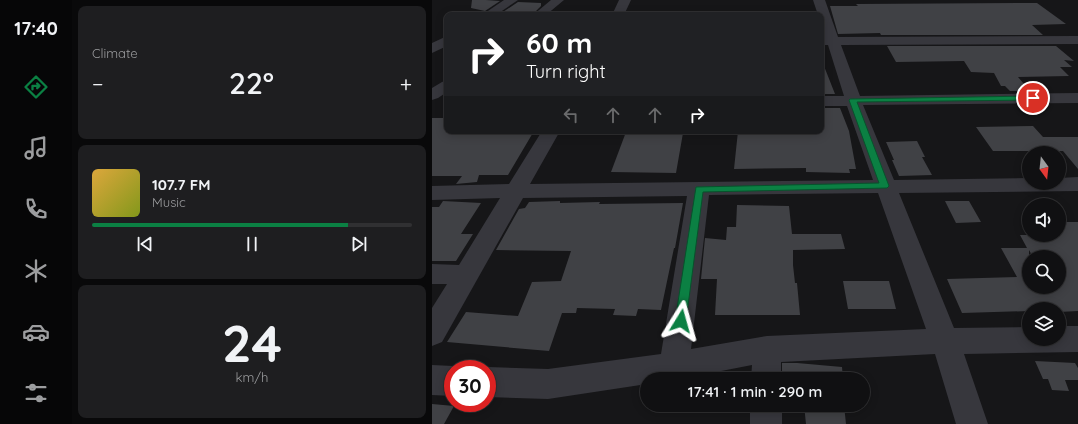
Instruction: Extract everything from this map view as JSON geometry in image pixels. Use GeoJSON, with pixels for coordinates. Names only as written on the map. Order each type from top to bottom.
{"type":"FeatureCollection","features":[{"type":"Feature","properties":{"kind":"street"},"geometry":{"type":"LineString","coordinates":[[493,12],[512,0]]}},
{"type":"Feature","properties":{"kind":"street"},"geometry":{"type":"LineString","coordinates":[[543,12],[558,0]]}},
{"type":"Feature","properties":{"kind":"street"},"geometry":{"type":"LineString","coordinates":[[619,12],[625,0]]}},
{"type":"Feature","properties":{"kind":"street"},"geometry":{"type":"LineString","coordinates":[[819,0],[821,12]]}},
{"type":"Feature","properties":{"kind":"street"},"geometry":{"type":"LineString","coordinates":[[824,26],[827,41],[853,100],[884,186],[945,341],[972,424]]}},
{"type":"Feature","properties":{"kind":"street"},"geometry":{"type":"LineString","coordinates":[[827,41],[1078,40]]}},
{"type":"Feature","properties":{"kind":"street"},"geometry":{"type":"LineString","coordinates":[[432,49],[444,42]]}},
{"type":"Feature","properties":{"kind":"street"},"geometry":{"type":"LineString","coordinates":[[432,96],[444,87]]}},
{"type":"Feature","properties":{"kind":"street"},"geometry":{"type":"LineString","coordinates":[[824,101],[1078,98]]}},
{"type":"Feature","properties":{"kind":"street"},"geometry":{"type":"LineString","coordinates":[[432,99],[444,100]]}},
{"type":"Feature","properties":{"kind":"street"},"geometry":{"type":"LineString","coordinates":[[432,333],[514,191],[549,134]]}},
{"type":"Feature","properties":{"kind":"street"},"geometry":{"type":"LineString","coordinates":[[432,193],[1078,184]]}},
{"type":"Feature","properties":{"kind":"street"},"geometry":{"type":"LineString","coordinates":[[674,366],[699,189]]}},
{"type":"Feature","properties":{"kind":"street"},"geometry":{"type":"LineString","coordinates":[[432,274],[465,275]]}},
{"type":"Feature","properties":{"kind":"street"},"geometry":{"type":"LineString","coordinates":[[496,382],[548,384],[674,366],[766,349],[945,341],[1078,340]]}},
{"type":"Feature","properties":{"kind":"street"},"geometry":{"type":"LineString","coordinates":[[766,349],[766,372]]}},
{"type":"Feature","properties":{"kind":"street"},"geometry":{"type":"LineString","coordinates":[[432,380],[444,381]]}},
{"type":"Feature","properties":{"kind":"street"},"geometry":{"type":"LineString","coordinates":[[766,412],[766,424]]}},
{"type":"Feature","properties":{"kind":"building"},"geometry":{"type":"Polygon","coordinates":[[[472,0],[500,1],[485,11],[471,8],[472,0]]]}},
{"type":"Feature","properties":{"kind":"building"},"geometry":{"type":"Polygon","coordinates":[[[518,2],[541,3],[541,6],[535,12],[503,12],[518,2]]]}},
{"type":"Feature","properties":{"kind":"building"},"geometry":{"type":"Polygon","coordinates":[[[1037,3],[1066,24],[1032,25],[1043,35],[881,35],[880,33],[838,34],[830,6],[858,6],[856,4],[1037,3]]]}},
{"type":"Feature","properties":{"kind":"building"},"geometry":{"type":"Polygon","coordinates":[[[887,46],[1056,46],[1074,61],[1064,60],[1072,67],[1060,67],[1069,76],[1018,77],[1030,91],[1010,91],[1005,86],[1001,86],[994,73],[971,72],[964,61],[896,62],[887,46]]]}},
{"type":"Feature","properties":{"kind":"building"},"geometry":{"type":"Polygon","coordinates":[[[824,66],[835,94],[824,94],[824,66]]]}},
{"type":"Feature","properties":{"kind":"building"},"geometry":{"type":"Polygon","coordinates":[[[824,108],[840,108],[849,131],[856,169],[849,169],[850,173],[806,172],[806,168],[734,169],[738,134],[824,134],[824,108]]]}},
{"type":"Feature","properties":{"kind":"building"},"geometry":{"type":"Polygon","coordinates":[[[432,118],[444,118],[444,134],[532,134],[508,175],[479,175],[477,182],[456,184],[462,176],[432,176],[432,118]]]}},
{"type":"Feature","properties":{"kind":"building"},"geometry":{"type":"Polygon","coordinates":[[[1033,126],[1043,137],[1078,137],[1078,169],[1066,155],[1066,146],[1022,146],[1022,151],[993,151],[976,127],[1033,126]]]}},
{"type":"Feature","properties":{"kind":"building"},"geometry":{"type":"Polygon","coordinates":[[[625,134],[683,134],[676,173],[611,172],[625,134]]]}},
{"type":"Feature","properties":{"kind":"building"},"geometry":{"type":"Polygon","coordinates":[[[917,141],[925,157],[922,157],[932,175],[899,176],[886,142],[917,141]]]}},
{"type":"Feature","properties":{"kind":"building"},"geometry":{"type":"Polygon","coordinates":[[[443,201],[481,203],[461,234],[473,234],[456,261],[432,261],[432,207],[439,207],[443,201]]]}},
{"type":"Feature","properties":{"kind":"building"},"geometry":{"type":"Polygon","coordinates":[[[560,201],[560,203],[600,202],[599,204],[683,203],[675,248],[661,310],[638,309],[636,316],[613,315],[615,309],[577,308],[576,313],[562,313],[549,351],[447,342],[466,312],[518,316],[532,282],[561,281],[571,251],[496,250],[519,209],[525,208],[529,202],[560,201]]]}},
{"type":"Feature","properties":{"kind":"building"},"geometry":{"type":"Polygon","coordinates":[[[945,201],[969,201],[981,222],[956,223],[945,201]]]}},
{"type":"Feature","properties":{"kind":"building"},"geometry":{"type":"Polygon","coordinates":[[[737,205],[789,206],[792,234],[841,234],[845,249],[793,250],[793,265],[795,283],[797,283],[800,315],[715,315],[717,279],[701,279],[705,238],[726,240],[727,227],[736,227],[737,205]]]}},
{"type":"Feature","properties":{"kind":"building"},"geometry":{"type":"Polygon","coordinates":[[[1066,222],[1078,222],[1078,311],[1066,312],[1066,302],[1022,302],[1022,311],[962,313],[947,279],[1017,277],[1001,248],[1027,248],[1024,242],[1066,242],[1066,222]]]}},
{"type":"Feature","properties":{"kind":"building"},"geometry":{"type":"Polygon","coordinates":[[[843,281],[889,281],[896,309],[848,309],[843,281]]]}},
{"type":"Feature","properties":{"kind":"building"},"geometry":{"type":"Polygon","coordinates":[[[1035,361],[1075,363],[1078,368],[1078,380],[1065,380],[1069,391],[1052,390],[1048,379],[1043,379],[1035,361]]]}},
{"type":"Feature","properties":{"kind":"building"},"geometry":{"type":"Polygon","coordinates":[[[782,363],[797,363],[842,367],[842,372],[782,372],[782,363]]]}},
{"type":"Feature","properties":{"kind":"building"},"geometry":{"type":"Polygon","coordinates":[[[432,404],[444,405],[444,412],[451,412],[444,424],[432,424],[432,404]]]}},
{"type":"Feature","properties":{"kind":"building"},"geometry":{"type":"Polygon","coordinates":[[[805,412],[845,412],[846,424],[806,424],[805,412]]]}},
{"type":"Feature","properties":{"kind":"route"},"geometry":{"type":"LineString","coordinates":[[681,321],[699,189],[884,186],[853,100],[1033,98]]}}]}
